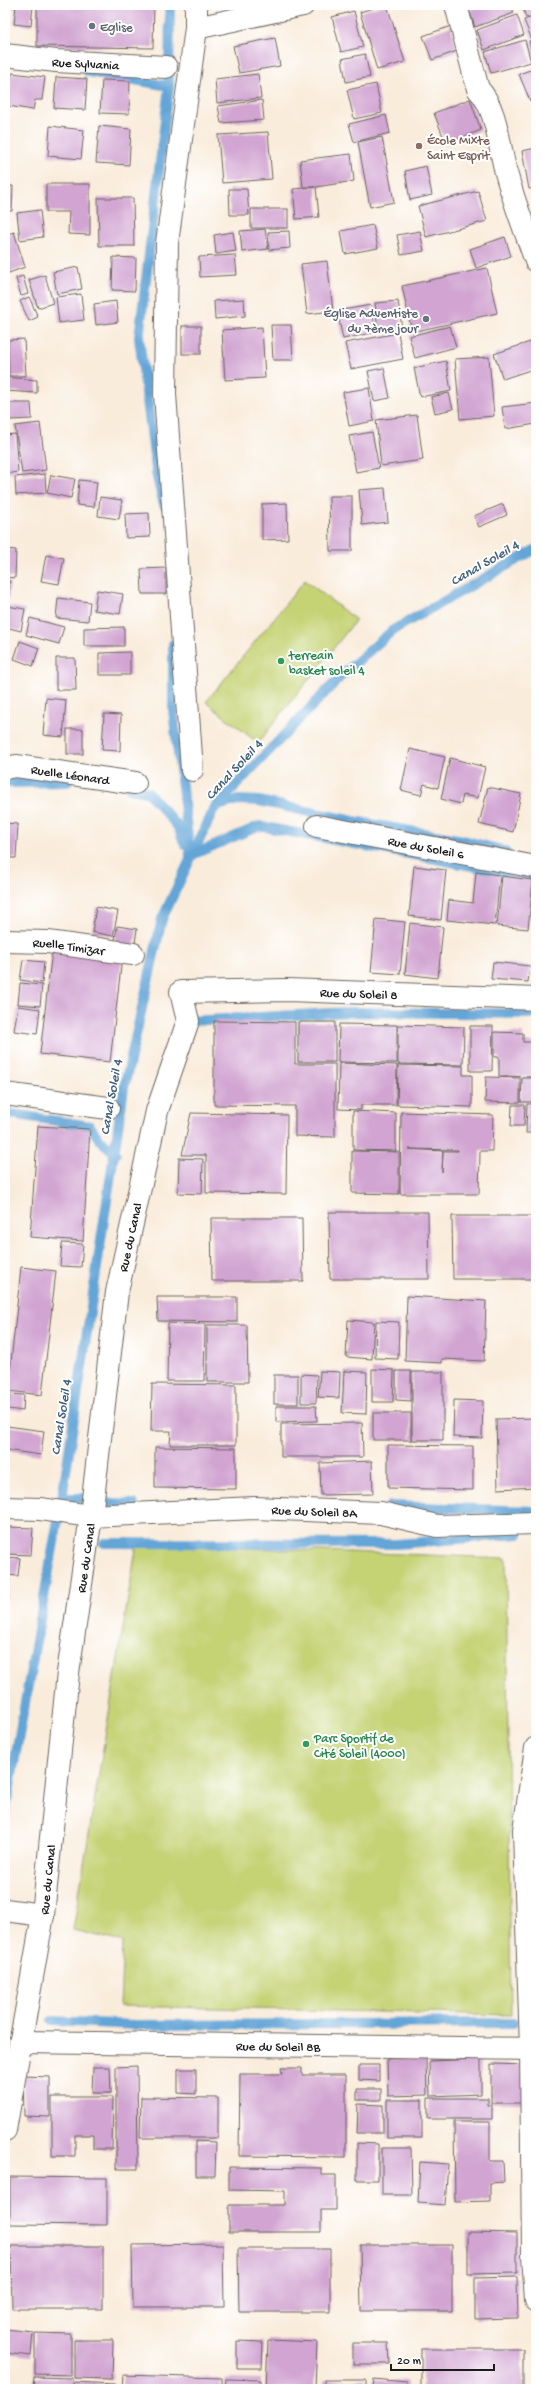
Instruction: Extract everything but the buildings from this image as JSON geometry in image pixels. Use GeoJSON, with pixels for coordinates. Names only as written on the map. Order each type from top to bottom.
{"type":"FeatureCollection","features":[{"type":"Feature","properties":{"kind":"street"},"geometry":{"type":"LineString","coordinates":[[192,770],[165,394],[167,243],[196,28],[196,5]]}},
{"type":"Feature","properties":{"kind":"street"},"geometry":{"type":"LineString","coordinates":[[196,28],[303,5]]}},
{"type":"Feature","properties":{"kind":"street"},"geometry":{"type":"LineString","coordinates":[[456,5],[478,89],[483,93],[495,124],[507,176],[536,261]]}},
{"type":"Feature","properties":{"kind":"street","name":"Rue Sylvania"},"geometry":{"type":"LineString","coordinates":[[5,55],[56,61],[166,67]]}},
{"type":"Feature","properties":{"kind":"street","name":"Ruelle Léonard"},"geometry":{"type":"LineString","coordinates":[[5,768],[16,766],[135,784]]}},
{"type":"Feature","properties":{"kind":"street","name":"Rue du Soleil 6"},"geometry":{"type":"LineString","coordinates":[[316,826],[536,867]]}},
{"type":"Feature","properties":{"kind":"street","name":"Ruelle Timizar"},"geometry":{"type":"LineString","coordinates":[[5,941],[48,942],[133,954]]}},
{"type":"Feature","properties":{"kind":"street","name":"Rue du Soleil 8"},"geometry":{"type":"LineString","coordinates":[[181,992],[287,990],[536,999]]}},
{"type":"Feature","properties":{"kind":"street","name":"Rue du Canal"},"geometry":{"type":"LineString","coordinates":[[5,2130],[43,1915],[68,1673],[91,1516],[117,1292],[157,1111],[188,1021],[181,992]]}},
{"type":"Feature","properties":{"kind":"street"},"geometry":{"type":"LineString","coordinates":[[5,1094],[108,1108]]}},
{"type":"Feature","properties":{"kind":"street","name":"Rue du Soleil 8A"},"geometry":{"type":"LineString","coordinates":[[5,1508],[40,1509],[91,1516],[254,1508],[381,1513],[437,1526],[536,1523]]}},
{"type":"Feature","properties":{"kind":"street"},"geometry":{"type":"LineString","coordinates":[[536,1748],[524,1830],[534,2049],[533,2255],[536,2301]]}},
{"type":"Feature","properties":{"kind":"street"},"geometry":{"type":"LineString","coordinates":[[5,1910],[43,1915]]}},
{"type":"Feature","properties":{"kind":"street","name":"Rue du Soleil 8B"},"geometry":{"type":"LineString","coordinates":[[20,2042],[491,2046],[534,2049]]}},
{"type":"Feature","properties":{"kind":"green space","name":"terreain basket soleil 4"},"geometry":{"type":"Polygon","coordinates":[[[305,580],[356,620],[258,743],[206,702],[305,580]]]}},
{"type":"Feature","properties":{"kind":"green space","name":"Parc Sportif de Cité Soleil (4000)"},"geometry":{"type":"Polygon","coordinates":[[[137,1544],[506,1558],[511,2015],[120,2006],[123,1942],[73,1930],[137,1544]]]}},
{"type":"Feature","properties":{"kind":"waterway"},"geometry":{"type":"LineString","coordinates":[[164,505],[157,477],[139,338],[169,86],[170,5]]}},
{"type":"Feature","properties":{"kind":"waterway"},"geometry":{"type":"LineString","coordinates":[[88,72],[169,86]]}},
{"type":"Feature","properties":{"kind":"waterway","name":"Canal Soleil 4"},"geometry":{"type":"LineString","coordinates":[[5,1813],[62,1498],[124,1088],[162,919],[215,807],[343,674],[393,630],[536,549]]}},
{"type":"Feature","properties":{"kind":"waterway"},"geometry":{"type":"LineString","coordinates":[[173,644],[173,711],[190,855]]}},
{"type":"Feature","properties":{"kind":"waterway"},"geometry":{"type":"LineString","coordinates":[[5,783],[68,782]]}},
{"type":"Feature","properties":{"kind":"waterway"},"geometry":{"type":"LineString","coordinates":[[130,789],[148,792],[178,827],[185,845]]}},
{"type":"Feature","properties":{"kind":"waterway"},"geometry":{"type":"LineString","coordinates":[[215,807],[238,800],[259,801],[353,821],[463,840],[505,851]]}},
{"type":"Feature","properties":{"kind":"waterway"},"geometry":{"type":"LineString","coordinates":[[190,856],[259,826],[536,878]]}},
{"type":"Feature","properties":{"kind":"waterway"},"geometry":{"type":"LineString","coordinates":[[188,1021],[349,1012],[536,1014]]}},
{"type":"Feature","properties":{"kind":"waterway"},"geometry":{"type":"LineString","coordinates":[[5,1113],[90,1126],[99,1139],[116,1154]]}},
{"type":"Feature","properties":{"kind":"waterway"},"geometry":{"type":"LineString","coordinates":[[62,1498],[82,1498]]}},
{"type":"Feature","properties":{"kind":"waterway"},"geometry":{"type":"LineString","coordinates":[[110,1503],[134,1504]]}},
{"type":"Feature","properties":{"kind":"waterway"},"geometry":{"type":"LineString","coordinates":[[390,1506],[536,1511]]}},
{"type":"Feature","properties":{"kind":"waterway"},"geometry":{"type":"LineString","coordinates":[[104,1543],[397,1544],[518,1534]]}},
{"type":"Feature","properties":{"kind":"waterway"},"geometry":{"type":"LineString","coordinates":[[52,2021],[135,2025],[513,2023]]}},
{"type":"Feature","properties":{"kind":"place","name":"Eglise"},"geometry":{"type":"Point","coordinates":[92,26]}},
{"type":"Feature","properties":{"kind":"place","name":"École Mixte Saint Esprit"},"geometry":{"type":"Point","coordinates":[419,146]}},
{"type":"Feature","properties":{"kind":"place","name":"Église Adventiste du 7ème jour"},"geometry":{"type":"Point","coordinates":[426,319]}},
{"type":"Feature","properties":{"kind":"place","name":"terreain basket soleil 4"},"geometry":{"type":"Point","coordinates":[281,661]}},
{"type":"Feature","properties":{"kind":"place","name":"Parc Sportif de Cité Soleil (4000)"},"geometry":{"type":"Point","coordinates":[306,1744]}}]}
